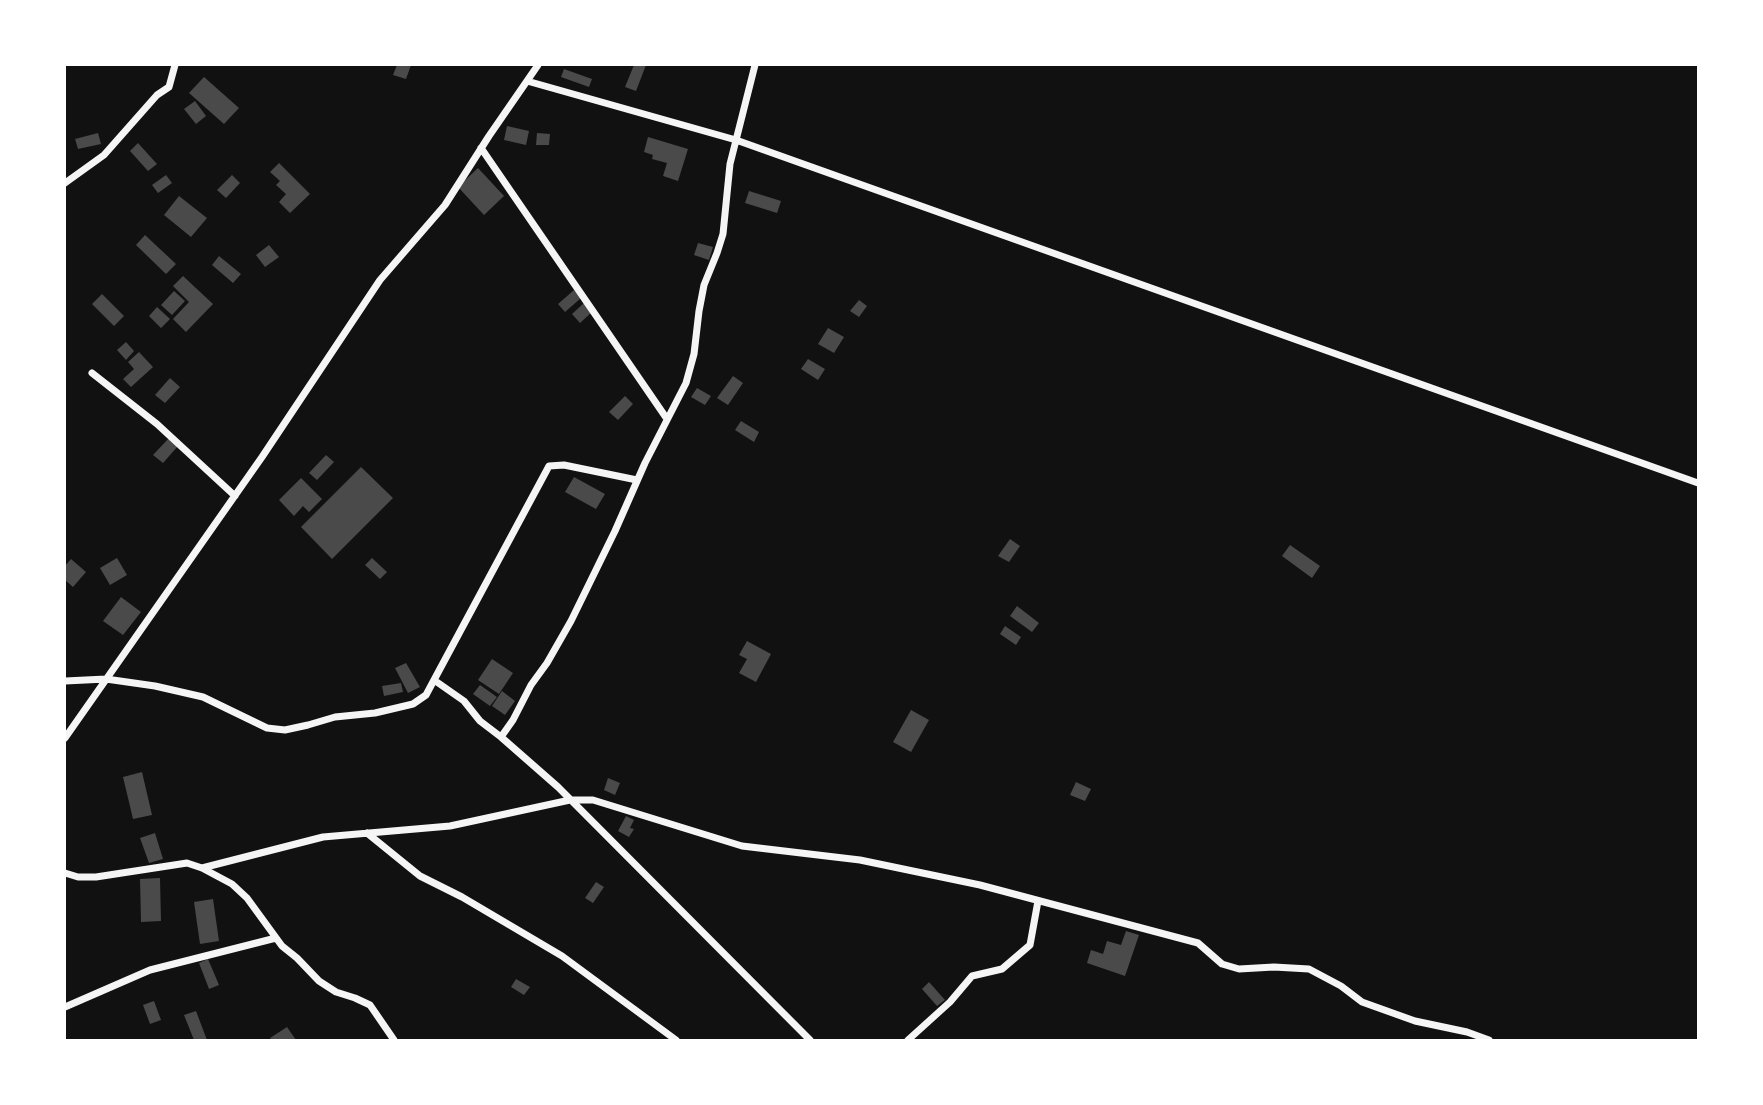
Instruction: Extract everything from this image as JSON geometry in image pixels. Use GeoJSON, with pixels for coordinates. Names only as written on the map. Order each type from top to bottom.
{"type":"FeatureCollection","features":[{"type":"Feature","properties":{"kind":"street"},"geometry":{"type":"LineString","coordinates":[[65,183],[104,155],[157,95],[169,87],[175,65]]}},
{"type":"Feature","properties":{"kind":"street"},"geometry":{"type":"LineString","coordinates":[[65,738],[235,496],[380,279],[445,205],[538,65]]}},
{"type":"Feature","properties":{"kind":"street"},"geometry":{"type":"LineString","coordinates":[[746,65],[751,76]]}},
{"type":"Feature","properties":{"kind":"street"},"geometry":{"type":"LineString","coordinates":[[501,737],[566,630],[686,383],[694,354],[704,285],[723,234],[730,164],[755,65]]}},
{"type":"Feature","properties":{"kind":"street"},"geometry":{"type":"LineString","coordinates":[[527,80],[736,140],[1698,483]]}},
{"type":"Feature","properties":{"kind":"street"},"geometry":{"type":"LineString","coordinates":[[481,148],[667,419]]}},
{"type":"Feature","properties":{"kind":"street"},"geometry":{"type":"LineString","coordinates":[[92,373],[157,424],[235,496]]}},
{"type":"Feature","properties":{"kind":"street"},"geometry":{"type":"LineString","coordinates":[[65,681],[106,679],[155,686],[202,697],[259,725],[285,730],[309,726],[335,717],[375,713],[413,704],[426,695],[550,466],[564,465],[637,480]]}},
{"type":"Feature","properties":{"kind":"street"},"geometry":{"type":"LineString","coordinates":[[434,680],[464,701],[480,721],[570,800],[810,1040]]}},
{"type":"Feature","properties":{"kind":"street"},"geometry":{"type":"LineString","coordinates":[[202,868],[323,837],[450,826],[570,800],[593,800],[742,846],[860,860],[980,885],[1198,943],[1222,964],[1239,969],[1309,969],[1341,986],[1362,1002],[1415,1021],[1467,1032],[1489,1040]]}},
{"type":"Feature","properties":{"kind":"street"},"geometry":{"type":"LineString","coordinates":[[368,833],[420,876],[463,897],[562,956],[677,1040]]}},
{"type":"Feature","properties":{"kind":"street"},"geometry":{"type":"LineString","coordinates":[[65,873],[78,877],[96,877],[187,863],[202,868],[232,884],[247,898],[276,938],[319,981],[336,992],[370,1005],[394,1040]]}},
{"type":"Feature","properties":{"kind":"street"},"geometry":{"type":"LineString","coordinates":[[908,1040],[950,1002],[972,976],[1002,969],[1030,945],[1038,901]]}},
{"type":"Feature","properties":{"kind":"street"},"geometry":{"type":"LineString","coordinates":[[65,1007],[150,970],[276,938]]}},
{"type":"Feature","properties":{"kind":"building"},"geometry":{"type":"Polygon","coordinates":[[[397,65],[411,65],[406,79],[393,75],[397,65]]]}},
{"type":"Feature","properties":{"kind":"building"},"geometry":{"type":"Polygon","coordinates":[[[634,65],[646,65],[636,91],[625,87],[634,65]]]}},
{"type":"Feature","properties":{"kind":"building"},"geometry":{"type":"Polygon","coordinates":[[[564,69],[592,79],[589,87],[561,77],[564,69]]]}},
{"type":"Feature","properties":{"kind":"building"},"geometry":{"type":"Polygon","coordinates":[[[204,77],[239,108],[224,124],[189,93],[204,77]]]}},
{"type":"Feature","properties":{"kind":"building"},"geometry":{"type":"Polygon","coordinates":[[[195,101],[206,116],[196,124],[184,109],[195,101]]]}},
{"type":"Feature","properties":{"kind":"building"},"geometry":{"type":"Polygon","coordinates":[[[507,126],[529,131],[526,145],[504,140],[507,126]]]}},
{"type":"Feature","properties":{"kind":"building"},"geometry":{"type":"Polygon","coordinates":[[[98,133],[101,144],[78,149],[75,139],[98,133]]]}},
{"type":"Feature","properties":{"kind":"building"},"geometry":{"type":"Polygon","coordinates":[[[537,133],[550,134],[549,145],[536,145],[537,133]]]}},
{"type":"Feature","properties":{"kind":"building"},"geometry":{"type":"Polygon","coordinates":[[[648,137],[688,149],[678,181],[663,176],[667,163],[652,159],[653,155],[644,152],[648,137]]]}},
{"type":"Feature","properties":{"kind":"building"},"geometry":{"type":"Polygon","coordinates":[[[138,143],[157,164],[148,171],[130,151],[138,143]]]}},
{"type":"Feature","properties":{"kind":"building"},"geometry":{"type":"Polygon","coordinates":[[[279,163],[310,194],[290,213],[279,202],[286,194],[276,185],[280,181],[270,172],[279,163]]]}},
{"type":"Feature","properties":{"kind":"building"},"geometry":{"type":"Polygon","coordinates":[[[478,168],[504,196],[484,215],[458,187],[478,168]]]}},
{"type":"Feature","properties":{"kind":"building"},"geometry":{"type":"Polygon","coordinates":[[[166,175],[172,183],[158,193],[152,185],[166,175]]]}},
{"type":"Feature","properties":{"kind":"building"},"geometry":{"type":"Polygon","coordinates":[[[232,175],[240,183],[226,198],[217,190],[232,175]]]}},
{"type":"Feature","properties":{"kind":"building"},"geometry":{"type":"Polygon","coordinates":[[[749,191],[781,201],[777,213],[745,203],[749,191]]]}},
{"type":"Feature","properties":{"kind":"building"},"geometry":{"type":"Polygon","coordinates":[[[179,196],[207,218],[191,237],[164,215],[179,196]]]}},
{"type":"Feature","properties":{"kind":"building"},"geometry":{"type":"Polygon","coordinates":[[[145,235],[176,264],[166,274],[136,245],[145,235]]]}},
{"type":"Feature","properties":{"kind":"building"},"geometry":{"type":"Polygon","coordinates":[[[698,243],[713,247],[709,260],[694,255],[698,243]]]}},
{"type":"Feature","properties":{"kind":"building"},"geometry":{"type":"Polygon","coordinates":[[[269,245],[279,257],[265,267],[256,255],[269,245]]]}},
{"type":"Feature","properties":{"kind":"building"},"geometry":{"type":"Polygon","coordinates":[[[219,256],[241,274],[233,283],[212,265],[219,256]]]}},
{"type":"Feature","properties":{"kind":"building"},"geometry":{"type":"Polygon","coordinates":[[[183,276],[213,304],[186,332],[173,319],[189,302],[173,286],[183,276]]]}},
{"type":"Feature","properties":{"kind":"building"},"geometry":{"type":"Polygon","coordinates":[[[574,290],[581,298],[565,312],[558,304],[574,290]]]}},
{"type":"Feature","properties":{"kind":"building"},"geometry":{"type":"Polygon","coordinates":[[[174,291],[185,301],[172,315],[161,305],[174,291]]]}},
{"type":"Feature","properties":{"kind":"building"},"geometry":{"type":"Polygon","coordinates":[[[102,294],[124,316],[114,326],[92,304],[102,294]]]}},
{"type":"Feature","properties":{"kind":"building"},"geometry":{"type":"Polygon","coordinates":[[[859,300],[867,306],[859,317],[850,311],[859,300]]]}},
{"type":"Feature","properties":{"kind":"building"},"geometry":{"type":"Polygon","coordinates":[[[584,303],[592,312],[580,323],[572,314],[584,303]]]}},
{"type":"Feature","properties":{"kind":"building"},"geometry":{"type":"Polygon","coordinates":[[[157,307],[170,319],[161,328],[149,316],[157,307]]]}},
{"type":"Feature","properties":{"kind":"building"},"geometry":{"type":"Polygon","coordinates":[[[828,328],[844,337],[834,353],[818,344],[828,328]]]}},
{"type":"Feature","properties":{"kind":"building"},"geometry":{"type":"Polygon","coordinates":[[[126,342],[134,351],[126,360],[117,350],[126,342]]]}},
{"type":"Feature","properties":{"kind":"building"},"geometry":{"type":"Polygon","coordinates":[[[139,352],[153,367],[131,387],[123,379],[134,369],[128,362],[139,352]]]}},
{"type":"Feature","properties":{"kind":"building"},"geometry":{"type":"Polygon","coordinates":[[[808,359],[825,369],[818,380],[801,369],[808,359]]]}},
{"type":"Feature","properties":{"kind":"building"},"geometry":{"type":"Polygon","coordinates":[[[733,376],[743,383],[728,405],[717,398],[733,376]]]}},
{"type":"Feature","properties":{"kind":"building"},"geometry":{"type":"Polygon","coordinates":[[[170,378],[180,387],[165,403],[155,395],[170,378]]]}},
{"type":"Feature","properties":{"kind":"building"},"geometry":{"type":"Polygon","coordinates":[[[697,388],[711,396],[705,405],[691,397],[697,388]]]}},
{"type":"Feature","properties":{"kind":"building"},"geometry":{"type":"Polygon","coordinates":[[[625,396],[633,404],[618,420],[609,412],[625,396]]]}},
{"type":"Feature","properties":{"kind":"building"},"geometry":{"type":"Polygon","coordinates":[[[741,421],[759,432],[754,442],[735,430],[741,421]]]}},
{"type":"Feature","properties":{"kind":"building"},"geometry":{"type":"Polygon","coordinates":[[[169,438],[178,446],[163,463],[153,455],[169,438]]]}},
{"type":"Feature","properties":{"kind":"building"},"geometry":{"type":"Polygon","coordinates":[[[326,455],[334,462],[317,480],[309,473],[326,455]]]}},
{"type":"Feature","properties":{"kind":"building"},"geometry":{"type":"Polygon","coordinates":[[[361,467],[393,498],[332,559],[301,527],[361,467]]]}},
{"type":"Feature","properties":{"kind":"building"},"geometry":{"type":"Polygon","coordinates":[[[574,477],[605,494],[596,509],[565,492],[574,477]]]}},
{"type":"Feature","properties":{"kind":"building"},"geometry":{"type":"Polygon","coordinates":[[[301,478],[322,499],[309,512],[303,506],[294,516],[279,500],[301,478]]]}},
{"type":"Feature","properties":{"kind":"building"},"geometry":{"type":"Polygon","coordinates":[[[1010,539],[1020,546],[1009,562],[998,556],[1010,539]]]}},
{"type":"Feature","properties":{"kind":"building"},"geometry":{"type":"Polygon","coordinates":[[[1290,545],[1320,566],[1312,578],[1282,556],[1290,545]]]}},
{"type":"Feature","properties":{"kind":"building"},"geometry":{"type":"Polygon","coordinates":[[[117,558],[127,575],[110,585],[100,568],[117,558]]]}},
{"type":"Feature","properties":{"kind":"building"},"geometry":{"type":"Polygon","coordinates":[[[372,558],[387,572],[380,579],[365,565],[372,558]]]}},
{"type":"Feature","properties":{"kind":"building"},"geometry":{"type":"Polygon","coordinates":[[[71,559],[86,572],[73,587],[65,580],[65,566],[71,559]]]}},
{"type":"Feature","properties":{"kind":"building"},"geometry":{"type":"Polygon","coordinates":[[[121,597],[141,612],[123,635],[103,621],[121,597]]]}},
{"type":"Feature","properties":{"kind":"building"},"geometry":{"type":"Polygon","coordinates":[[[1017,606],[1039,623],[1032,632],[1010,616],[1017,606]]]}},
{"type":"Feature","properties":{"kind":"building"},"geometry":{"type":"Polygon","coordinates":[[[1005,626],[1021,637],[1016,645],[1000,634],[1005,626]]]}},
{"type":"Feature","properties":{"kind":"building"},"geometry":{"type":"Polygon","coordinates":[[[747,641],[771,654],[756,682],[739,673],[747,659],[739,655],[747,641]]]}},
{"type":"Feature","properties":{"kind":"building"},"geometry":{"type":"Polygon","coordinates":[[[492,659],[513,673],[499,694],[478,680],[492,659]]]}},
{"type":"Feature","properties":{"kind":"building"},"geometry":{"type":"Polygon","coordinates":[[[406,663],[420,687],[408,693],[395,668],[406,663]]]}},
{"type":"Feature","properties":{"kind":"building"},"geometry":{"type":"Polygon","coordinates":[[[401,683],[403,692],[384,696],[382,686],[401,683]]]}},
{"type":"Feature","properties":{"kind":"building"},"geometry":{"type":"Polygon","coordinates":[[[480,685],[497,697],[490,706],[473,694],[480,685]]]}},
{"type":"Feature","properties":{"kind":"building"},"geometry":{"type":"Polygon","coordinates":[[[502,691],[515,701],[505,715],[492,706],[502,691]]]}},
{"type":"Feature","properties":{"kind":"building"},"geometry":{"type":"Polygon","coordinates":[[[911,710],[929,720],[911,752],[893,742],[911,710]]]}},
{"type":"Feature","properties":{"kind":"building"},"geometry":{"type":"Polygon","coordinates":[[[142,772],[152,815],[133,819],[123,777],[142,772]]]}},
{"type":"Feature","properties":{"kind":"building"},"geometry":{"type":"Polygon","coordinates":[[[608,778],[620,783],[615,795],[604,790],[608,778]]]}},
{"type":"Feature","properties":{"kind":"building"},"geometry":{"type":"Polygon","coordinates":[[[1076,782],[1091,789],[1085,801],[1070,795],[1076,782]]]}},
{"type":"Feature","properties":{"kind":"building"},"geometry":{"type":"Polygon","coordinates":[[[626,816],[634,820],[630,828],[634,829],[629,837],[618,831],[626,816]]]}},
{"type":"Feature","properties":{"kind":"building"},"geometry":{"type":"Polygon","coordinates":[[[155,833],[163,859],[149,863],[140,838],[155,833]]]}},
{"type":"Feature","properties":{"kind":"building"},"geometry":{"type":"Polygon","coordinates":[[[160,878],[161,921],[141,922],[140,879],[160,878]]]}},
{"type":"Feature","properties":{"kind":"building"},"geometry":{"type":"Polygon","coordinates":[[[596,882],[604,887],[593,903],[585,898],[596,882]]]}},
{"type":"Feature","properties":{"kind":"building"},"geometry":{"type":"Polygon","coordinates":[[[213,899],[219,941],[200,944],[194,902],[213,899]]]}},
{"type":"Feature","properties":{"kind":"building"},"geometry":{"type":"Polygon","coordinates":[[[1126,931],[1139,935],[1125,976],[1087,963],[1091,950],[1103,954],[1107,941],[1121,945],[1126,931]]]}},
{"type":"Feature","properties":{"kind":"building"},"geometry":{"type":"Polygon","coordinates":[[[208,959],[219,985],[209,989],[199,963],[208,959]]]}},
{"type":"Feature","properties":{"kind":"building"},"geometry":{"type":"Polygon","coordinates":[[[516,979],[530,987],[524,995],[511,987],[516,979]]]}},
{"type":"Feature","properties":{"kind":"building"},"geometry":{"type":"Polygon","coordinates":[[[929,982],[945,1000],[937,1006],[922,989],[929,982]]]}},
{"type":"Feature","properties":{"kind":"building"},"geometry":{"type":"Polygon","coordinates":[[[154,1001],[161,1020],[150,1024],[143,1005],[154,1001]]]}},
{"type":"Feature","properties":{"kind":"building"},"geometry":{"type":"Polygon","coordinates":[[[196,1011],[207,1040],[194,1040],[184,1015],[196,1011]]]}},
{"type":"Feature","properties":{"kind":"building"},"geometry":{"type":"Polygon","coordinates":[[[287,1027],[296,1040],[270,1038],[287,1027]]]}}]}
